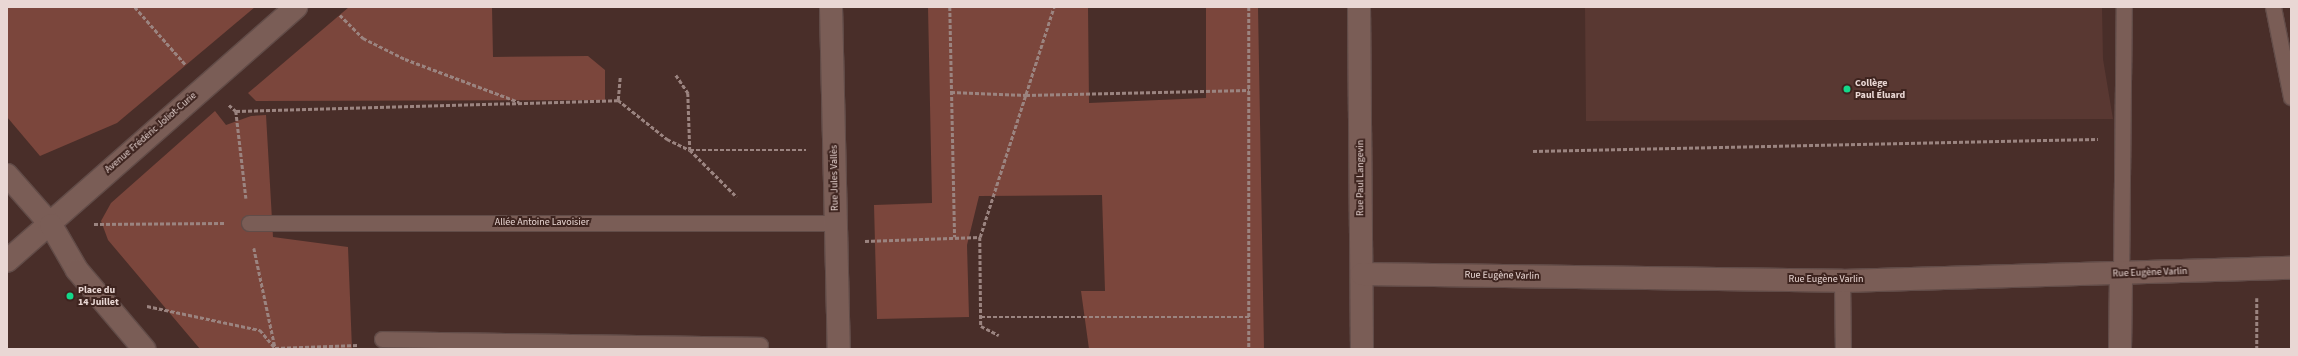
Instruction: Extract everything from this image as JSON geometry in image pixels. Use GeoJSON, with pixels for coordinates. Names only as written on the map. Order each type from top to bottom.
{"type":"FeatureCollection","features":[{"type":"Feature","properties":{"kind":"street","name":"Avenue Frédéric Joliot-Curie"},"geometry":{"type":"LineString","coordinates":[[7,261],[51,225],[70,203],[296,7]]}},
{"type":"Feature","properties":{"kind":"street","name":"Rue Jules Vallès"},"geometry":{"type":"LineString","coordinates":[[831,7],[838,349]]}},
{"type":"Feature","properties":{"kind":"street","name":"Rue Paul Langevin"},"geometry":{"type":"LineString","coordinates":[[1359,7],[1362,349]]}},
{"type":"Feature","properties":{"kind":"street"},"geometry":{"type":"LineString","coordinates":[[7,175],[51,225],[77,270],[144,349]]}},
{"type":"Feature","properties":{"kind":"street","name":"Rue Eugène Varlin"},"geometry":{"type":"LineString","coordinates":[[1362,274],[1842,281],[2291,268]]}},
{"type":"Feature","properties":{"kind":"street"},"geometry":{"type":"LineString","coordinates":[[2120,349],[2121,274]]}},
{"type":"Feature","properties":{"kind":"lane"},"geometry":{"type":"LineString","coordinates":[[2121,274],[2124,7]]}},
{"type":"Feature","properties":{"kind":"lane"},"geometry":{"type":"LineString","coordinates":[[2273,7],[2291,97]]}},
{"type":"Feature","properties":{"kind":"lane","name":"Allée Antoine Lavoisier"},"geometry":{"type":"LineString","coordinates":[[249,222],[763,223],[836,233]]}},
{"type":"Feature","properties":{"kind":"lane"},"geometry":{"type":"LineString","coordinates":[[1842,281],[1843,349]]}},
{"type":"Feature","properties":{"kind":"lane"},"geometry":{"type":"LineString","coordinates":[[382,338],[760,345]]}},
{"type":"Feature","properties":{"kind":"path"},"geometry":{"type":"LineString","coordinates":[[135,7],[205,86],[236,111],[618,100],[667,139],[690,150],[763,223]]}},
{"type":"Feature","properties":{"kind":"path"},"geometry":{"type":"LineString","coordinates":[[950,7],[955,237]]}},
{"type":"Feature","properties":{"kind":"path"},"geometry":{"type":"LineString","coordinates":[[999,335],[981,326],[980,237],[1054,7]]}},
{"type":"Feature","properties":{"kind":"path"},"geometry":{"type":"LineString","coordinates":[[1249,7],[1250,349]]}},
{"type":"Feature","properties":{"kind":"path"},"geometry":{"type":"LineString","coordinates":[[340,15],[363,38],[404,59],[521,103]]}},
{"type":"Feature","properties":{"kind":"path"},"geometry":{"type":"LineString","coordinates":[[676,75],[688,93],[690,150]]}},
{"type":"Feature","properties":{"kind":"path"},"geometry":{"type":"LineString","coordinates":[[618,100],[620,76]]}},
{"type":"Feature","properties":{"kind":"path"},"geometry":{"type":"LineString","coordinates":[[951,92],[1026,95],[1249,90]]}},
{"type":"Feature","properties":{"kind":"path"},"geometry":{"type":"LineString","coordinates":[[236,111],[249,222],[275,349]]}},
{"type":"Feature","properties":{"kind":"path"},"geometry":{"type":"LineString","coordinates":[[1533,151],[2122,138]]}},
{"type":"Feature","properties":{"kind":"path"},"geometry":{"type":"LineString","coordinates":[[690,150],[834,150]]}},
{"type":"Feature","properties":{"kind":"path"},"geometry":{"type":"LineString","coordinates":[[51,225],[249,222]]}},
{"type":"Feature","properties":{"kind":"path"},"geometry":{"type":"LineString","coordinates":[[836,233],[980,237]]}},
{"type":"Feature","properties":{"kind":"path"},"geometry":{"type":"LineString","coordinates":[[2256,269],[2258,349]]}},
{"type":"Feature","properties":{"kind":"path"},"geometry":{"type":"LineString","coordinates":[[142,305],[260,330],[275,349]]}},
{"type":"Feature","properties":{"kind":"path"},"geometry":{"type":"LineString","coordinates":[[981,317],[1249,317]]}},
{"type":"Feature","properties":{"kind":"path"},"geometry":{"type":"LineString","coordinates":[[275,349],[361,345],[382,338]]}},
{"type":"Feature","properties":{"kind":"shaded area"},"geometry":{"type":"Polygon","coordinates":[[[7,7],[255,7],[117,123],[40,156],[7,117],[7,7]]]}},
{"type":"Feature","properties":{"kind":"shaded area"},"geometry":{"type":"Polygon","coordinates":[[[349,7],[492,7],[493,57],[588,56],[605,70],[605,100],[256,101],[248,93],[349,7]]]}},
{"type":"Feature","properties":{"kind":"shaded area"},"geometry":{"type":"Polygon","coordinates":[[[928,7],[1088,7],[1089,103],[1206,98],[1206,7],[1258,7],[1264,349],[1089,349],[1081,291],[1105,291],[1102,195],[979,196],[967,245],[969,317],[877,319],[874,205],[932,203],[928,7]]]}},
{"type":"Feature","properties":{"kind":"shaded area","name":"Collège Paul Éluard"},"geometry":{"type":"Polygon","coordinates":[[[1585,7],[2102,7],[2103,59],[2113,119],[1586,121],[1585,7]]]}},
{"type":"Feature","properties":{"kind":"shaded area"},"geometry":{"type":"Polygon","coordinates":[[[215,111],[226,125],[251,116],[266,115],[273,237],[348,247],[352,349],[200,349],[108,240],[101,221],[111,203],[215,111]]]}},
{"type":"Feature","properties":{"kind":"place","name":"Collège Paul Éluard"},"geometry":{"type":"Point","coordinates":[1847,89]}},
{"type":"Feature","properties":{"kind":"place","name":"Place du 14 Juillet"},"geometry":{"type":"Point","coordinates":[70,296]}}]}
